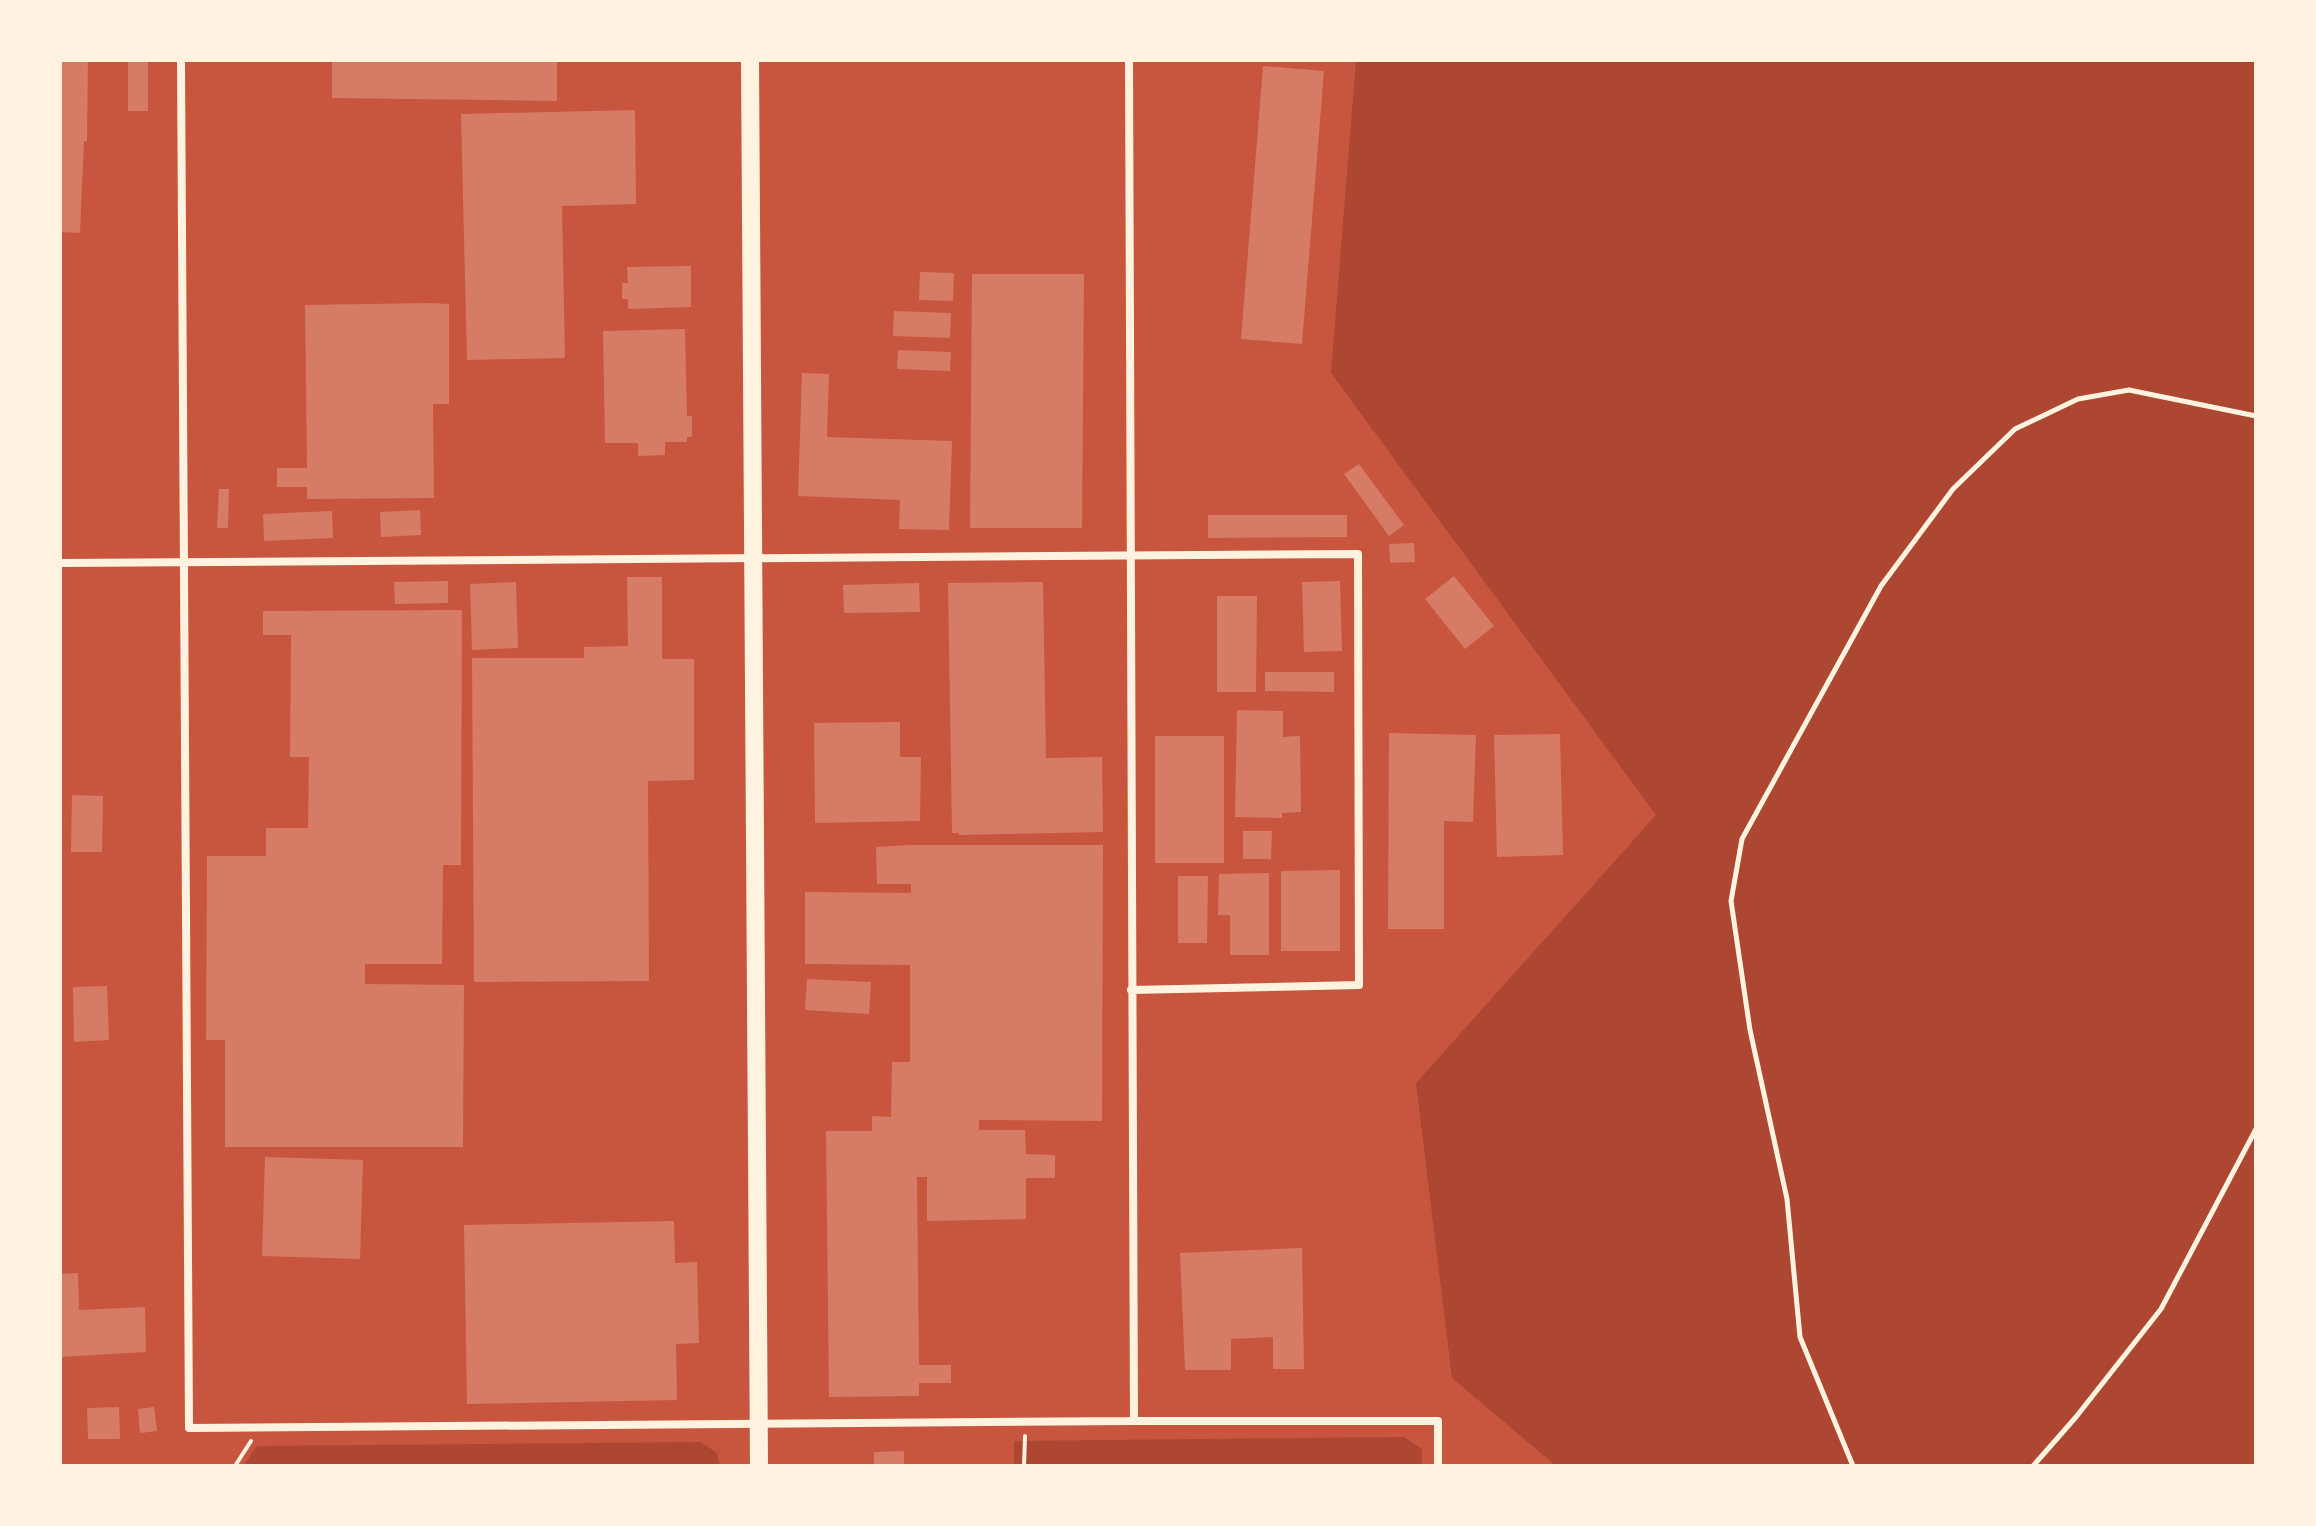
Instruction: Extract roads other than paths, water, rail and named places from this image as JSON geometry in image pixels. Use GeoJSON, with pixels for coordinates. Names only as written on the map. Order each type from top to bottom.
{"type":"FeatureCollection","features":[{"type":"Feature","properties":{"kind":"main road"},"geometry":{"type":"LineString","coordinates":[[750,60],[759,1466]]}},
{"type":"Feature","properties":{"kind":"street"},"geometry":{"type":"LineString","coordinates":[[181,60],[189,1428],[1438,1421],[1438,1466]]}},
{"type":"Feature","properties":{"kind":"street"},"geometry":{"type":"LineString","coordinates":[[1129,60],[1134,1421]]}},
{"type":"Feature","properties":{"kind":"street"},"geometry":{"type":"LineString","coordinates":[[60,563],[1358,554],[1359,985],[1131,990]]}},
{"type":"Feature","properties":{"kind":"lane"},"geometry":{"type":"LineString","coordinates":[[1853,1466],[1800,1337],[1787,1199],[1750,1030],[1731,901],[1742,839],[1785,766],[1881,586],[1953,489],[2015,429],[2078,399],[2129,390],[2256,416]]}},
{"type":"Feature","properties":{"kind":"lane"},"geometry":{"type":"LineString","coordinates":[[2033,1466],[2161,1309],[2256,1129]]}}]}
